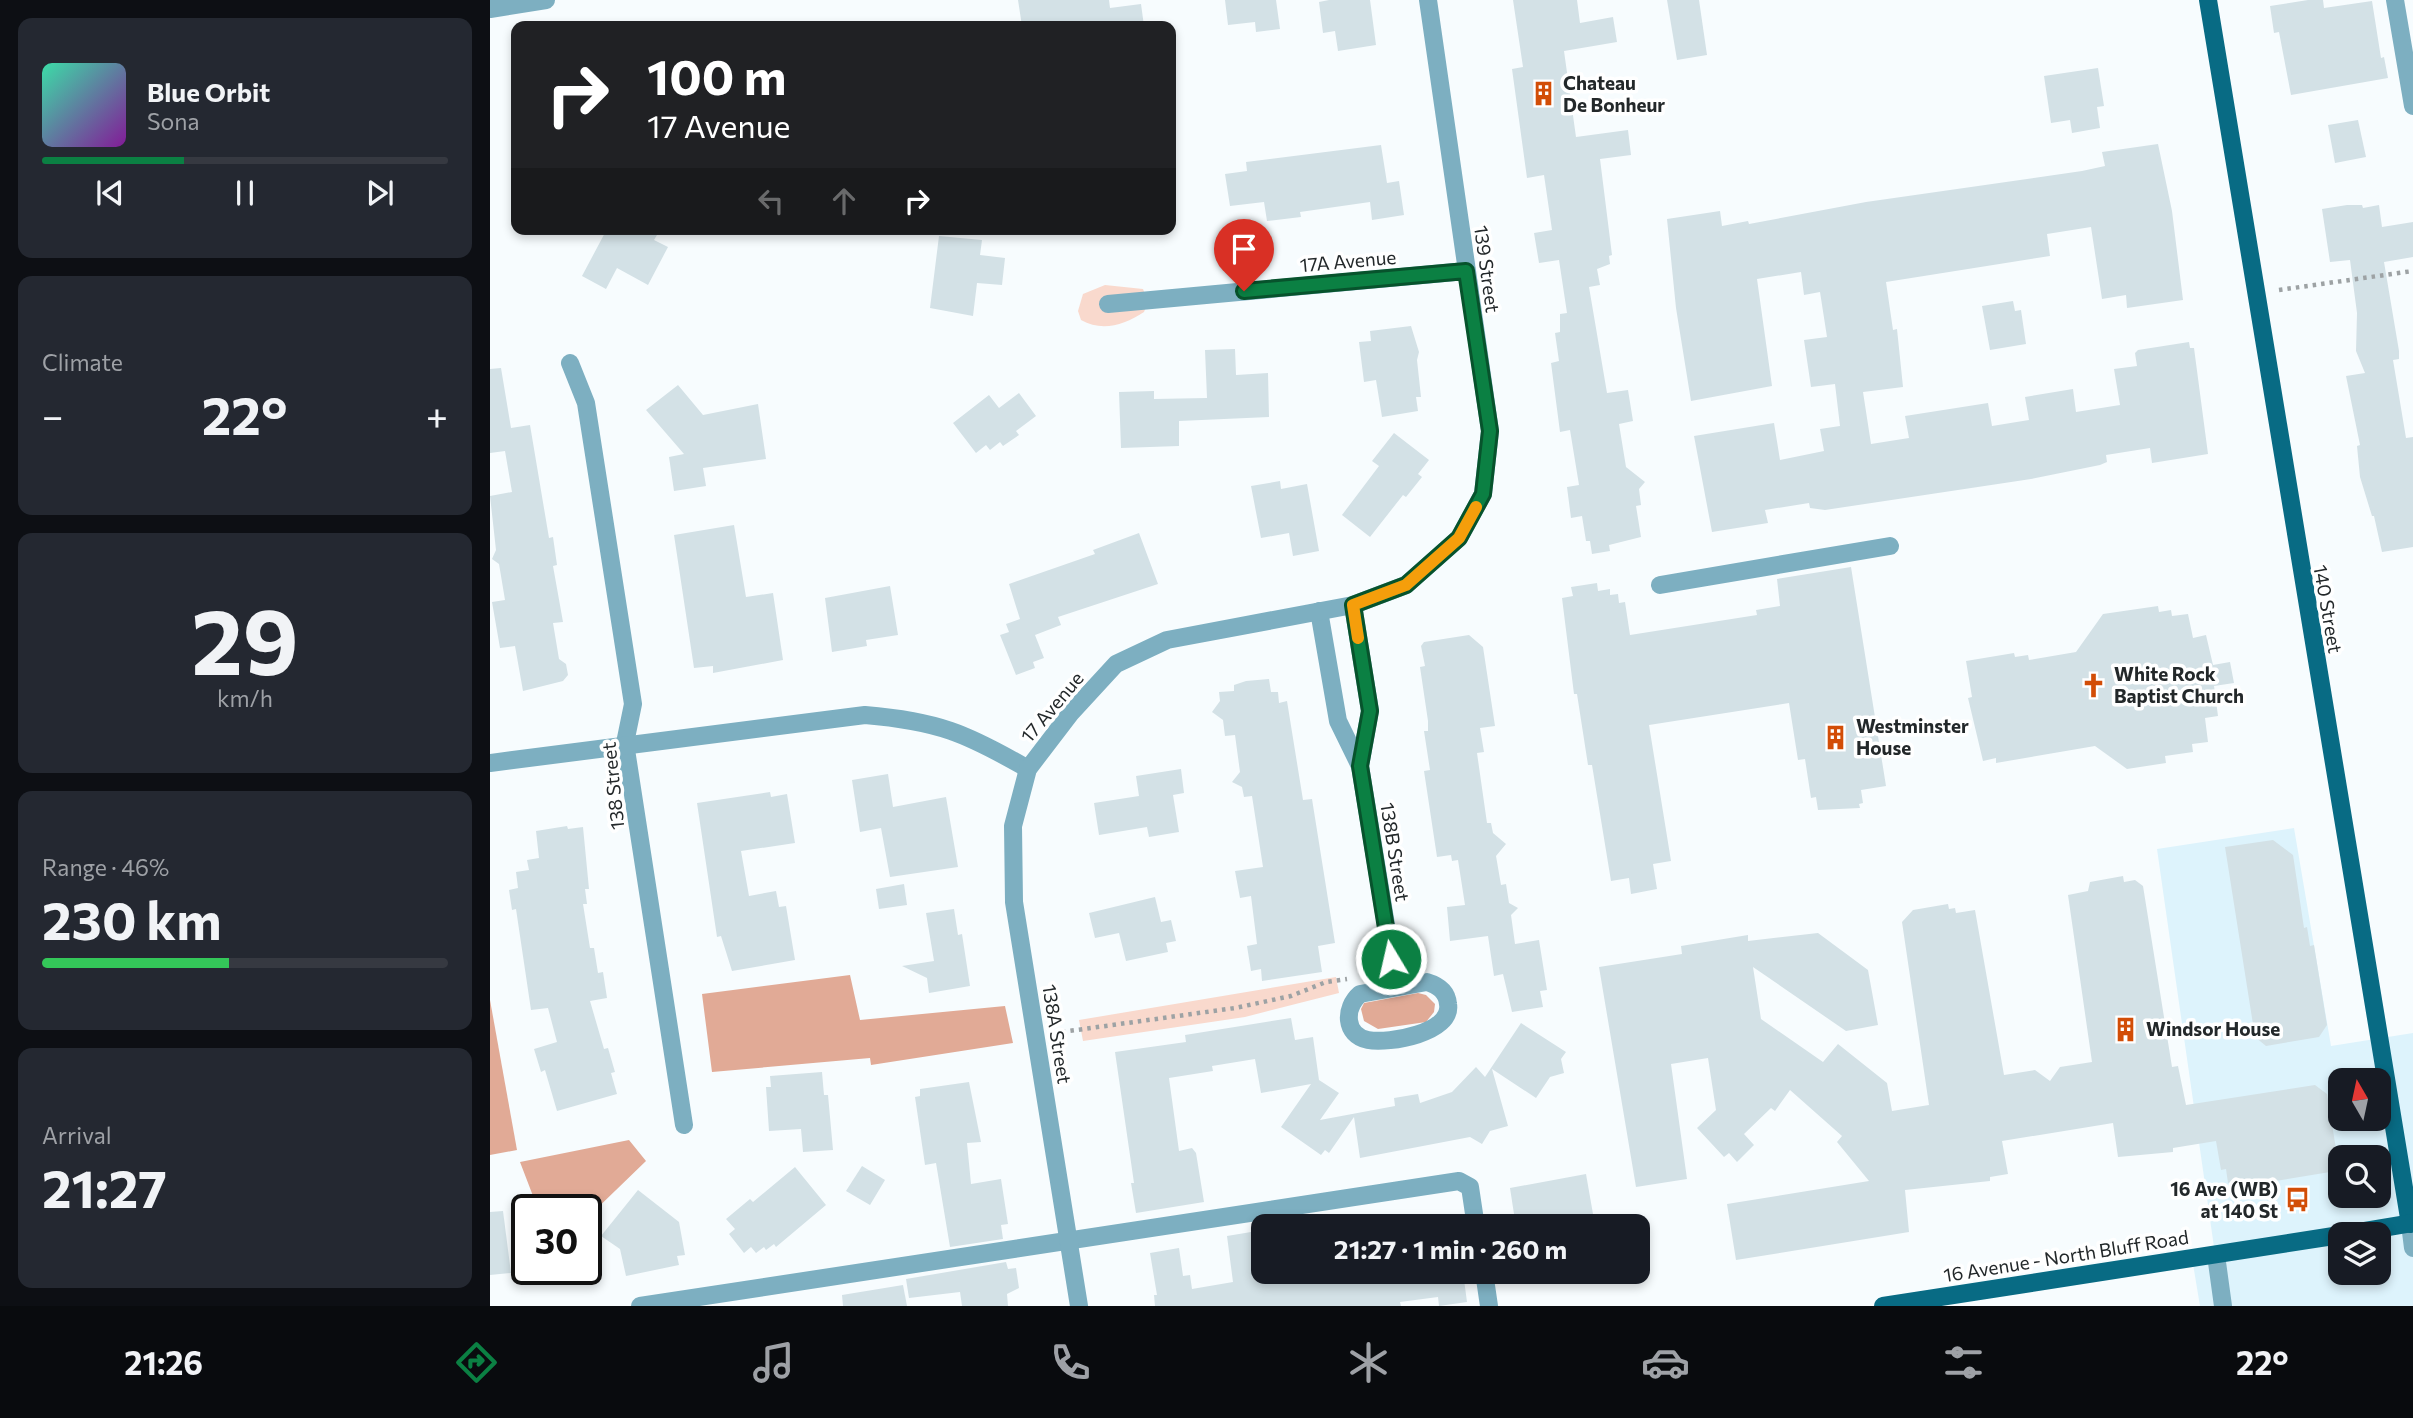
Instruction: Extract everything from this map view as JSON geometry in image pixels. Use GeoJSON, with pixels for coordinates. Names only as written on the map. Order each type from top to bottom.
{"type":"FeatureCollection","features":[{"type":"Feature","properties":{"kind":"main road","name":"140 Street"},"geometry":{"type":"LineString","coordinates":[[2207,0],[2411,1224]]}},
{"type":"Feature","properties":{"kind":"main road"},"geometry":{"type":"LineString","coordinates":[[2391,1227],[2411,1224]]}},
{"type":"Feature","properties":{"kind":"main road","name":"16 Avenue - North Bluff Road"},"geometry":{"type":"LineString","coordinates":[[1882,1306],[1973,1299],[2328,1237]]}},
{"type":"Feature","properties":{"kind":"street"},"geometry":{"type":"LineString","coordinates":[[490,9],[546,0]]}},
{"type":"Feature","properties":{"kind":"street","name":"139 Street"},"geometry":{"type":"LineString","coordinates":[[1428,0],[1490,431],[1483,494],[1459,538]]}},
{"type":"Feature","properties":{"kind":"street"},"geometry":{"type":"LineString","coordinates":[[2395,0],[2413,106]]}},
{"type":"Feature","properties":{"kind":"street","name":"17A Avenue"},"geometry":{"type":"LineString","coordinates":[[1108,304],[1466,271]]}},
{"type":"Feature","properties":{"kind":"street","name":"138 Street"},"geometry":{"type":"LineString","coordinates":[[570,363],[586,403],[634,704],[625,743],[684,1125]]}},
{"type":"Feature","properties":{"kind":"street","name":"17 Avenue"},"geometry":{"type":"LineString","coordinates":[[490,763],[625,743],[865,715],[915,719],[963,732],[1028,769],[1070,714],[1116,664],[1167,640],[1353,605],[1406,585],[1459,538]]}},
{"type":"Feature","properties":{"kind":"street"},"geometry":{"type":"LineString","coordinates":[[1660,585],[1890,547]]}},
{"type":"Feature","properties":{"kind":"street","name":"138B Street"},"geometry":{"type":"LineString","coordinates":[[1353,605],[1370,711],[1360,766]]}},
{"type":"Feature","properties":{"kind":"street","name":"138B Street"},"geometry":{"type":"LineString","coordinates":[[1319,611],[1338,721],[1360,766],[1396,986]]}},
{"type":"Feature","properties":{"kind":"street","name":"138A Street"},"geometry":{"type":"LineString","coordinates":[[1028,769],[1013,826],[1014,902],[1079,1306]]}},
{"type":"Feature","properties":{"kind":"street"},"geometry":{"type":"LineString","coordinates":[[1418,982],[1434,984],[1446,996],[1446,1019],[1434,1030],[1426,1032],[1376,1040],[1360,1037],[1353,1031],[1348,1015],[1354,999],[1368,991],[1396,986],[1418,982]]}},
{"type":"Feature","properties":{"kind":"street"},"geometry":{"type":"LineString","coordinates":[[640,1306],[1459,1181],[1470,1187],[1474,1214]]}},
{"type":"Feature","properties":{"kind":"street"},"geometry":{"type":"LineString","coordinates":[[2411,1224],[2413,1248]]}},
{"type":"Feature","properties":{"kind":"street"},"geometry":{"type":"LineString","coordinates":[[2216,1255],[2223,1306]]}},
{"type":"Feature","properties":{"kind":"street"},"geometry":{"type":"LineString","coordinates":[[1486,1284],[1489,1306]]}},
{"type":"Feature","properties":{"kind":"path"},"geometry":{"type":"LineString","coordinates":[[2279,290],[2413,271]]}},
{"type":"Feature","properties":{"kind":"path"},"geometry":{"type":"LineString","coordinates":[[1062,1032],[1235,1008],[1291,996],[1341,979],[1354,983]]}},
{"type":"Feature","properties":{"kind":"shaded area"},"geometry":{"type":"Polygon","coordinates":[[[1105,285],[1143,289],[1148,302],[1144,312],[1113,325],[1097,326],[1081,320],[1078,311],[1083,294],[1105,285]]]}},
{"type":"Feature","properties":{"kind":"shaded area"},"geometry":{"type":"Polygon","coordinates":[[[2294,828],[2331,1046],[2413,1033],[2413,1306],[2200,1306],[2192,1258],[2215,1254],[2157,849],[2294,828]]]}},
{"type":"Feature","properties":{"kind":"shaded area"},"geometry":{"type":"Polygon","coordinates":[[[850,975],[860,1020],[1005,1006],[1013,1043],[871,1065],[870,1058],[712,1072],[702,994],[850,975]]]}},
{"type":"Feature","properties":{"kind":"shaded area"},"geometry":{"type":"Polygon","coordinates":[[[1336,977],[1339,993],[1245,1017],[1083,1041],[1079,1020],[1336,977]]]}},
{"type":"Feature","properties":{"kind":"shaded area"},"geometry":{"type":"Polygon","coordinates":[[[1418,993],[1426,995],[1435,1004],[1434,1012],[1426,1022],[1378,1029],[1364,1021],[1361,1009],[1364,1003],[1418,993]]]}},
{"type":"Feature","properties":{"kind":"shaded area"},"geometry":{"type":"Polygon","coordinates":[[[490,1000],[517,1150],[490,1155],[490,1000]]]}},
{"type":"Feature","properties":{"kind":"shaded area"},"geometry":{"type":"Polygon","coordinates":[[[629,1140],[646,1161],[602,1204],[602,1194],[532,1194],[520,1162],[629,1140]]]}},
{"type":"Feature","properties":{"kind":"building"},"geometry":{"type":"Polygon","coordinates":[[[1018,0],[1109,0],[1110,8],[1141,4],[1143,21],[1021,21],[1018,0]]]}},
{"type":"Feature","properties":{"kind":"building"},"geometry":{"type":"Polygon","coordinates":[[[1225,0],[1276,0],[1280,29],[1256,32],[1255,22],[1228,25],[1225,0]]]}},
{"type":"Feature","properties":{"kind":"building"},"geometry":{"type":"Polygon","coordinates":[[[1370,0],[1376,45],[1338,51],[1335,31],[1323,33],[1319,2],[1370,0]]]}},
{"type":"Feature","properties":{"kind":"building"},"geometry":{"type":"Polygon","coordinates":[[[1513,0],[1577,0],[1580,23],[1613,17],[1617,42],[1564,51],[1576,137],[1628,130],[1631,155],[1600,159],[1612,255],[1609,256],[1610,264],[1597,269],[1600,285],[1589,287],[1607,393],[1628,390],[1633,421],[1619,424],[1626,467],[1645,482],[1639,489],[1641,505],[1636,506],[1641,537],[1609,545],[1610,551],[1592,554],[1590,541],[1586,541],[1582,516],[1571,518],[1567,487],[1579,485],[1570,430],[1560,432],[1551,363],[1559,361],[1555,333],[1560,332],[1560,314],[1567,313],[1559,260],[1539,263],[1534,233],[1552,230],[1544,175],[1527,178],[1512,69],[1523,67],[1513,0]]]}},
{"type":"Feature","properties":{"kind":"building"},"geometry":{"type":"Polygon","coordinates":[[[1667,0],[1699,0],[1707,55],[1677,60],[1667,0]]]}},
{"type":"Feature","properties":{"kind":"building"},"geometry":{"type":"Polygon","coordinates":[[[2323,0],[2324,8],[2372,1],[2381,58],[2384,57],[2388,78],[2291,95],[2279,32],[2274,33],[2270,6],[2323,0]]]}},
{"type":"Feature","properties":{"kind":"building"},"geometry":{"type":"Polygon","coordinates":[[[2098,68],[2104,106],[2097,107],[2100,128],[2072,133],[2070,120],[2051,123],[2044,76],[2098,68]]]}},
{"type":"Feature","properties":{"kind":"building"},"geometry":{"type":"Polygon","coordinates":[[[2358,120],[2366,157],[2335,163],[2328,125],[2358,120]]]}},
{"type":"Feature","properties":{"kind":"building"},"geometry":{"type":"Polygon","coordinates":[[[2158,144],[2172,211],[2183,300],[2127,308],[2126,295],[2102,299],[2091,227],[2047,234],[2050,256],[1886,282],[1893,330],[1897,329],[1903,387],[1863,392],[1871,444],[1909,438],[1905,416],[1988,403],[1992,426],[2029,420],[2025,397],[2073,389],[2076,412],[2120,405],[2114,369],[2137,366],[2135,353],[2138,350],[2189,342],[2190,348],[2194,348],[2208,454],[2152,463],[2150,448],[2106,455],[2107,462],[2100,465],[2031,479],[1825,510],[1810,508],[1809,503],[1765,510],[1768,523],[1712,532],[1694,436],[1774,423],[1780,460],[1824,451],[1820,429],[1840,426],[1835,384],[1811,387],[1804,340],[1827,337],[1820,292],[1804,295],[1801,272],[1757,279],[1772,386],[1691,401],[1676,308],[1667,219],[1720,211],[1722,226],[1748,221],[1749,224],[1866,202],[2082,171],[2105,166],[2102,152],[2158,144]]]}},
{"type":"Feature","properties":{"kind":"building"},"geometry":{"type":"Polygon","coordinates":[[[1381,145],[1387,183],[1399,181],[1404,215],[1372,220],[1370,202],[1300,212],[1301,217],[1267,221],[1264,202],[1230,206],[1225,174],[1247,171],[1246,162],[1381,145]]]}},
{"type":"Feature","properties":{"kind":"building"},"geometry":{"type":"Polygon","coordinates":[[[2362,205],[2363,208],[2379,205],[2382,227],[2413,222],[2413,257],[2384,262],[2399,351],[2399,359],[2393,360],[2406,438],[2413,437],[2413,547],[2382,552],[2374,516],[2360,477],[2357,446],[2360,445],[2346,376],[2365,373],[2356,351],[2357,313],[2350,260],[2330,262],[2322,209],[2362,205]]]}},
{"type":"Feature","properties":{"kind":"building"},"geometry":{"type":"Polygon","coordinates":[[[604,235],[657,235],[654,240],[668,247],[648,285],[617,268],[606,289],[582,276],[604,235]]]}},
{"type":"Feature","properties":{"kind":"building"},"geometry":{"type":"Polygon","coordinates":[[[939,236],[982,240],[980,255],[1005,258],[1002,285],[977,283],[973,316],[930,308],[939,236]]]}},
{"type":"Feature","properties":{"kind":"building"},"geometry":{"type":"Polygon","coordinates":[[[2013,301],[2015,311],[2021,310],[2026,344],[1990,350],[1982,306],[2013,301]]]}},
{"type":"Feature","properties":{"kind":"building"},"geometry":{"type":"Polygon","coordinates":[[[1411,326],[1419,352],[1417,360],[1421,397],[1416,397],[1418,411],[1382,417],[1376,380],[1364,382],[1359,342],[1371,341],[1370,331],[1411,326]]]}},
{"type":"Feature","properties":{"kind":"building"},"geometry":{"type":"Polygon","coordinates":[[[1235,349],[1236,375],[1268,373],[1269,417],[1179,421],[1179,446],[1121,448],[1119,392],[1154,391],[1154,399],[1207,398],[1205,350],[1235,349]]]}},
{"type":"Feature","properties":{"kind":"building"},"geometry":{"type":"Polygon","coordinates":[[[501,368],[511,428],[530,425],[549,538],[553,537],[557,565],[553,566],[563,622],[553,623],[559,659],[566,664],[568,675],[563,681],[523,691],[515,646],[500,648],[492,602],[505,600],[499,564],[492,559],[496,550],[490,496],[512,492],[505,451],[490,453],[490,369],[501,368]]]}},
{"type":"Feature","properties":{"kind":"building"},"geometry":{"type":"Polygon","coordinates":[[[678,385],[703,415],[758,404],[766,459],[703,468],[706,486],[674,491],[669,457],[684,454],[646,410],[678,385]]]}},
{"type":"Feature","properties":{"kind":"building"},"geometry":{"type":"Polygon","coordinates":[[[1019,393],[1036,416],[1016,431],[1019,435],[1003,446],[1000,442],[990,450],[986,445],[976,453],[953,423],[989,395],[999,408],[1019,393]]]}},
{"type":"Feature","properties":{"kind":"building"},"geometry":{"type":"Polygon","coordinates":[[[1394,433],[1429,460],[1418,474],[1422,477],[1406,497],[1403,495],[1370,537],[1342,515],[1379,466],[1372,461],[1394,433]]]}},
{"type":"Feature","properties":{"kind":"building"},"geometry":{"type":"Polygon","coordinates":[[[1280,481],[1281,489],[1307,484],[1319,551],[1293,556],[1289,533],[1261,538],[1251,486],[1280,481]]]}},
{"type":"Feature","properties":{"kind":"building"},"geometry":{"type":"Polygon","coordinates":[[[734,525],[746,597],[773,593],[783,660],[713,673],[713,666],[694,668],[674,535],[734,525]]]}},
{"type":"Feature","properties":{"kind":"building"},"geometry":{"type":"Polygon","coordinates":[[[1139,533],[1158,584],[1058,617],[1061,625],[1035,635],[1044,658],[1033,662],[1035,668],[1016,675],[1000,635],[1009,632],[1006,624],[1020,619],[1009,584],[1095,554],[1093,550],[1139,533]]]}},
{"type":"Feature","properties":{"kind":"building","name":"Westminster House"},"geometry":{"type":"Polygon","coordinates":[[[1851,567],[1886,786],[1861,790],[1863,803],[1859,804],[1860,808],[1818,810],[1816,797],[1811,798],[1805,759],[1798,760],[1789,703],[1649,725],[1671,861],[1653,864],[1657,889],[1631,894],[1629,878],[1611,881],[1592,765],[1588,765],[1577,694],[1574,694],[1562,598],[1573,596],[1571,587],[1597,583],[1598,591],[1610,589],[1610,595],[1618,594],[1619,603],[1625,602],[1630,635],[1757,615],[1756,610],[1780,606],[1777,579],[1851,567]]]}},
{"type":"Feature","properties":{"kind":"building"},"geometry":{"type":"Polygon","coordinates":[[[890,586],[898,635],[866,640],[867,646],[832,652],[825,598],[890,586]]]}},
{"type":"Feature","properties":{"kind":"building","name":"White Rock Baptist Church"},"geometry":{"type":"Polygon","coordinates":[[[2158,606],[2159,612],[2171,610],[2172,616],[2188,614],[2193,638],[2206,635],[2213,665],[2230,662],[2234,683],[2214,686],[2218,716],[2205,718],[2208,742],[2192,744],[2193,752],[2165,756],[2166,763],[2127,769],[2095,746],[1996,763],[1996,758],[1983,761],[1968,698],[1972,697],[1966,661],[2014,653],[2015,657],[2028,655],[2029,660],[2076,652],[2103,614],[2158,606]]]}},
{"type":"Feature","properties":{"kind":"building"},"geometry":{"type":"Polygon","coordinates":[[[1469,635],[1483,647],[1495,726],[1480,728],[1484,752],[1477,753],[1487,823],[1491,823],[1493,833],[1506,844],[1496,856],[1501,885],[1506,884],[1509,903],[1518,908],[1511,915],[1515,944],[1539,940],[1547,990],[1540,991],[1543,1007],[1512,1012],[1503,974],[1494,976],[1488,936],[1450,941],[1447,907],[1465,905],[1458,860],[1452,861],[1451,855],[1437,857],[1424,771],[1430,770],[1424,731],[1428,731],[1428,721],[1420,667],[1425,666],[1421,646],[1424,642],[1469,635]]]}},
{"type":"Feature","properties":{"kind":"building"},"geometry":{"type":"Polygon","coordinates":[[[1269,679],[1271,692],[1278,692],[1279,703],[1287,701],[1303,800],[1312,799],[1335,943],[1318,946],[1322,972],[1262,981],[1261,969],[1251,971],[1247,946],[1257,944],[1251,896],[1240,898],[1235,871],[1263,867],[1252,796],[1244,797],[1242,787],[1232,782],[1240,772],[1235,735],[1225,736],[1223,720],[1212,712],[1220,701],[1219,692],[1234,691],[1234,685],[1246,681],[1269,679]]]}},
{"type":"Feature","properties":{"kind":"building"},"geometry":{"type":"Polygon","coordinates":[[[1181,769],[1184,793],[1173,795],[1179,832],[1149,837],[1147,827],[1099,835],[1094,803],[1139,796],[1136,776],[1181,769]]]}},
{"type":"Feature","properties":{"kind":"building"},"geometry":{"type":"Polygon","coordinates":[[[888,774],[893,807],[946,797],[958,867],[890,877],[881,828],[860,832],[852,780],[888,774]]]}},
{"type":"Feature","properties":{"kind":"building"},"geometry":{"type":"Polygon","coordinates":[[[770,792],[771,797],[787,794],[795,843],[741,851],[749,896],[776,891],[779,907],[786,906],[795,960],[732,971],[721,936],[717,937],[697,803],[770,792]]]}},
{"type":"Feature","properties":{"kind":"building"},"geometry":{"type":"Polygon","coordinates":[[[567,826],[568,829],[583,827],[589,889],[585,889],[587,904],[583,904],[590,948],[594,948],[598,973],[603,972],[607,998],[590,1001],[604,1049],[608,1048],[615,1072],[611,1073],[617,1094],[557,1111],[545,1070],[541,1072],[534,1049],[557,1042],[548,1008],[531,1010],[516,909],[512,910],[509,890],[518,888],[516,872],[529,870],[527,860],[539,858],[536,831],[567,826]]]}},
{"type":"Feature","properties":{"kind":"building"},"geometry":{"type":"Polygon","coordinates":[[[2273,840],[2293,855],[2304,928],[2307,927],[2310,946],[2314,945],[2327,1025],[2319,1037],[2266,1046],[2255,1037],[2225,847],[2273,840]]]}},
{"type":"Feature","properties":{"kind":"building"},"geometry":{"type":"Polygon","coordinates":[[[2123,876],[2124,882],[2135,880],[2143,886],[2172,1067],[2178,1066],[2186,1105],[2315,1085],[2327,1094],[2328,1131],[2333,1131],[2335,1145],[2328,1145],[2328,1172],[2251,1185],[2250,1179],[2228,1183],[2226,1169],[2221,1170],[2216,1141],[2173,1148],[2173,1152],[2118,1157],[2113,1123],[2002,1141],[2008,1174],[1990,1177],[1990,1181],[1905,1190],[1909,1232],[1736,1260],[1727,1204],[1869,1181],[1837,1142],[1842,1136],[1790,1090],[1775,1111],[1771,1108],[1744,1134],[1754,1145],[1737,1162],[1729,1153],[1724,1157],[1697,1128],[1716,1110],[1708,1058],[1671,1064],[1687,1179],[1636,1187],[1599,967],[1682,954],[1681,946],[1748,935],[1748,941],[1818,933],[1868,970],[1878,1025],[1846,1031],[1753,967],[1761,1019],[1823,1062],[1838,1044],[1887,1083],[1892,1111],[1929,1105],[1902,922],[1913,910],[1948,904],[1949,909],[1955,908],[1956,913],[1975,910],[2004,1075],[2035,1070],[2050,1081],[2060,1067],[2092,1062],[2068,895],[2088,891],[2090,882],[2123,876]]]}},
{"type":"Feature","properties":{"kind":"building"},"geometry":{"type":"Polygon","coordinates":[[[904,884],[907,905],[879,909],[876,889],[904,884]]]}},
{"type":"Feature","properties":{"kind":"building"},"geometry":{"type":"Polygon","coordinates":[[[1155,897],[1161,922],[1171,920],[1176,941],[1166,943],[1168,952],[1126,961],[1119,933],[1095,938],[1089,913],[1155,897]]]}},
{"type":"Feature","properties":{"kind":"building"},"geometry":{"type":"Polygon","coordinates":[[[954,909],[958,935],[962,934],[970,986],[929,993],[927,978],[902,966],[934,961],[926,913],[954,909]]]}},
{"type":"Feature","properties":{"kind":"building"},"geometry":{"type":"Polygon","coordinates":[[[1291,1018],[1295,1040],[1313,1037],[1319,1080],[1339,1093],[1320,1120],[1395,1106],[1394,1098],[1418,1094],[1420,1103],[1452,1092],[1476,1067],[1485,1077],[1521,1023],[1566,1052],[1561,1059],[1564,1073],[1550,1077],[1536,1098],[1492,1069],[1508,1126],[1490,1131],[1482,1144],[1470,1137],[1360,1158],[1354,1117],[1329,1153],[1325,1150],[1321,1155],[1281,1127],[1311,1084],[1261,1093],[1255,1059],[1212,1066],[1213,1071],[1169,1078],[1179,1151],[1192,1148],[1196,1153],[1204,1202],[1136,1213],[1115,1052],[1186,1042],[1185,1035],[1291,1018]]]}},
{"type":"Feature","properties":{"kind":"building"},"geometry":{"type":"Polygon","coordinates":[[[822,1072],[824,1095],[828,1095],[833,1150],[803,1152],[801,1129],[769,1131],[766,1087],[771,1087],[770,1076],[822,1072]]]}},
{"type":"Feature","properties":{"kind":"building"},"geometry":{"type":"Polygon","coordinates":[[[969,1082],[981,1142],[967,1143],[971,1184],[1001,1179],[1008,1224],[1001,1225],[1003,1239],[950,1247],[936,1163],[925,1165],[915,1097],[920,1096],[920,1089],[969,1082]]]}},
{"type":"Feature","properties":{"kind":"building"},"geometry":{"type":"Polygon","coordinates":[[[862,1166],[885,1180],[870,1205],[846,1191],[862,1166]]]}},
{"type":"Feature","properties":{"kind":"building"},"geometry":{"type":"Polygon","coordinates":[[[795,1167],[826,1205],[776,1247],[774,1244],[766,1250],[764,1247],[756,1253],[751,1247],[744,1253],[729,1234],[735,1229],[726,1219],[750,1199],[753,1202],[795,1167]]]}},
{"type":"Feature","properties":{"kind":"building"},"geometry":{"type":"Polygon","coordinates":[[[1586,1174],[1593,1214],[1514,1214],[1510,1188],[1586,1174]]]}},
{"type":"Feature","properties":{"kind":"building"},"geometry":{"type":"Polygon","coordinates":[[[638,1190],[679,1222],[685,1255],[677,1256],[679,1265],[626,1276],[620,1249],[602,1235],[638,1190]]]}},
{"type":"Feature","properties":{"kind":"building"},"geometry":{"type":"Polygon","coordinates":[[[503,1211],[511,1273],[490,1275],[490,1212],[503,1211]]]}},
{"type":"Feature","properties":{"kind":"building"},"geometry":{"type":"Polygon","coordinates":[[[1251,1232],[1251,1284],[1465,1284],[1467,1302],[1439,1306],[1438,1297],[1400,1302],[1401,1306],[1155,1306],[1154,1295],[1157,1295],[1150,1253],[1179,1248],[1183,1276],[1190,1275],[1192,1289],[1233,1282],[1227,1236],[1251,1232]]]}},
{"type":"Feature","properties":{"kind":"building"},"geometry":{"type":"Polygon","coordinates":[[[1006,1262],[1008,1269],[1016,1268],[1019,1288],[1007,1294],[1008,1306],[962,1306],[960,1292],[909,1298],[906,1279],[1006,1262]]]}},
{"type":"Feature","properties":{"kind":"building"},"geometry":{"type":"Polygon","coordinates":[[[903,1285],[907,1306],[843,1306],[842,1295],[903,1285]]]}},
{"type":"Feature","properties":{"kind":"slow traffic"},"geometry":{"type":"LineString","coordinates":[[1358,638],[1353,605],[1406,585],[1459,538],[1476,507]]}},
{"type":"Feature","properties":{"kind":"place","name":"Chateau De Bonheur"},"geometry":{"type":"Point","coordinates":[1543,94]}},
{"type":"Feature","properties":{"kind":"place","name":"White Rock Baptist Church"},"geometry":{"type":"Point","coordinates":[2094,685]}},
{"type":"Feature","properties":{"kind":"place","name":"Westminster House"},"geometry":{"type":"Point","coordinates":[1836,737]}},
{"type":"Feature","properties":{"kind":"place","name":"Windsor House"},"geometry":{"type":"Point","coordinates":[2126,1029]}},
{"type":"Feature","properties":{"kind":"place","name":"16 Ave (WB) at 140 St"},"geometry":{"type":"Point","coordinates":[2298,1200]}},
{"type":"Feature","properties":{"kind":"route"},"geometry":{"type":"LineString","coordinates":[[1244,291],[1466,271],[1490,431],[1483,494],[1459,538],[1406,585],[1353,605],[1370,711],[1360,766],[1391,959]]}}]}
